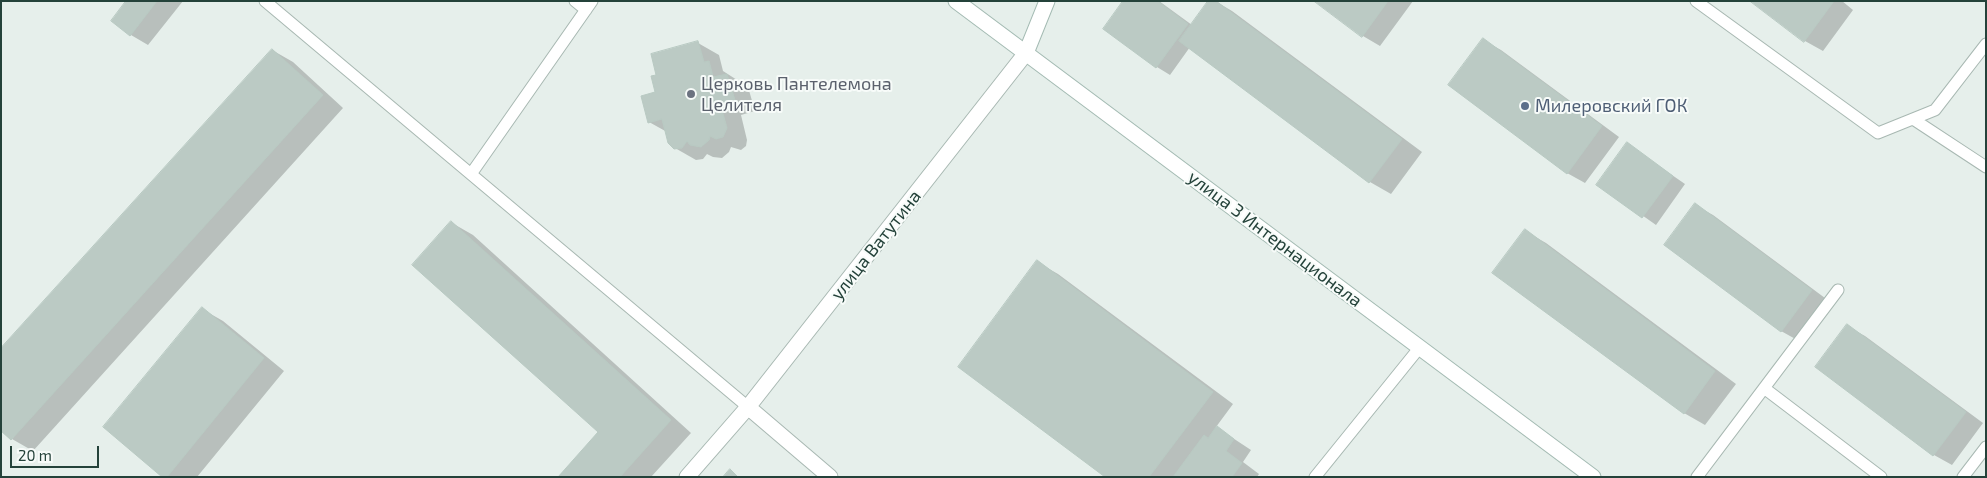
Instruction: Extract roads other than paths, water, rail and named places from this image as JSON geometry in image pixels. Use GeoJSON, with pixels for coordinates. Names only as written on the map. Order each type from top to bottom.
{"type":"FeatureCollection","features":[{"type":"Feature","properties":{"kind":"main road","name":"улица 3 Интернационала"},"geometry":{"type":"LineString","coordinates":[[956,1],[1592,477]]}},
{"type":"Feature","properties":{"kind":"main road","name":"улица Ватутина"},"geometry":{"type":"LineString","coordinates":[[687,477],[748,407],[1026,53],[1047,1]]}},
{"type":"Feature","properties":{"kind":"main road"},"geometry":{"type":"LineString","coordinates":[[748,407],[830,477]]}},
{"type":"Feature","properties":{"kind":"lane"},"geometry":{"type":"LineString","coordinates":[[265,1],[748,407]]}},
{"type":"Feature","properties":{"kind":"lane"},"geometry":{"type":"LineString","coordinates":[[471,174],[589,6],[575,1]]}},
{"type":"Feature","properties":{"kind":"lane"},"geometry":{"type":"LineString","coordinates":[[1696,1],[1878,133],[1935,110],[1986,44]]}},
{"type":"Feature","properties":{"kind":"lane"},"geometry":{"type":"LineString","coordinates":[[1913,119],[1986,167]]}},
{"type":"Feature","properties":{"kind":"lane"},"geometry":{"type":"LineString","coordinates":[[1697,477],[1838,290]]}},
{"type":"Feature","properties":{"kind":"lane"},"geometry":{"type":"LineString","coordinates":[[1316,477],[1420,347]]}},
{"type":"Feature","properties":{"kind":"lane"},"geometry":{"type":"LineString","coordinates":[[1764,388],[1881,477]]}},
{"type":"Feature","properties":{"kind":"lane"},"geometry":{"type":"LineString","coordinates":[[1963,477],[1986,447]]}},
{"type":"Feature","properties":{"kind":"place","name":"Церковь Пантелемона Целителя"},"geometry":{"type":"Point","coordinates":[691,94]}},
{"type":"Feature","properties":{"kind":"place","name":"Милеровский ГОК"},"geometry":{"type":"Point","coordinates":[1525,106]}}]}
